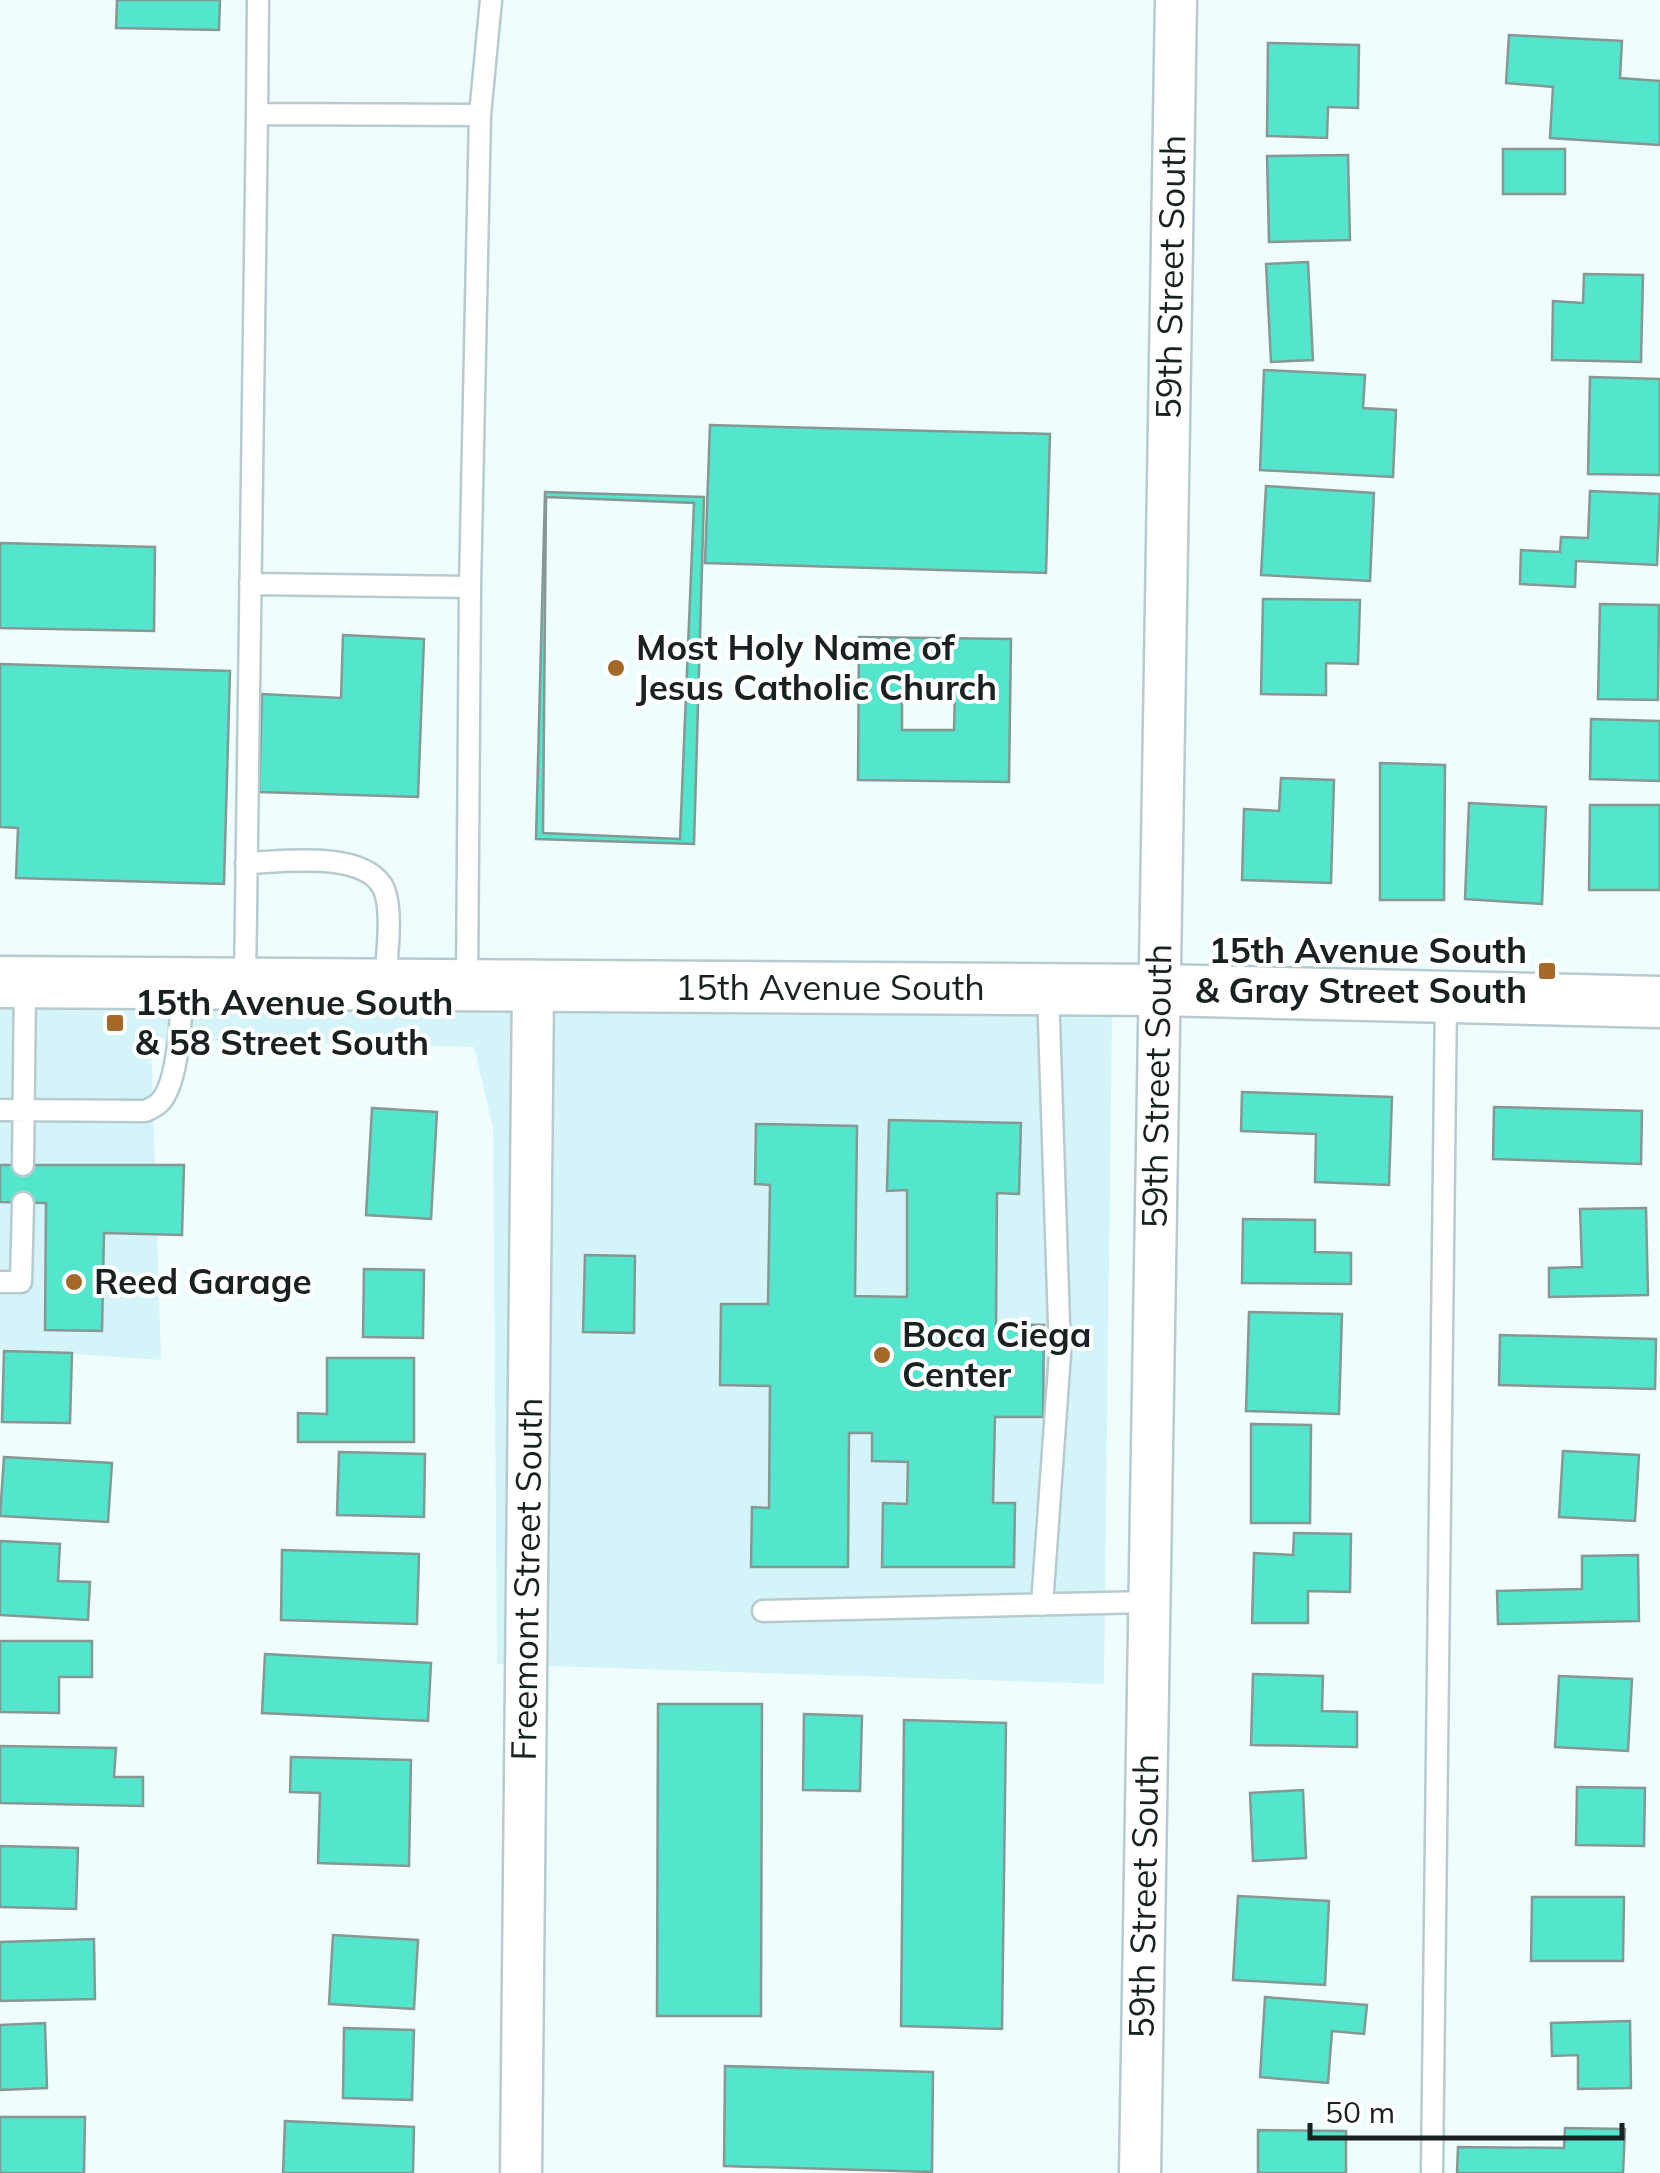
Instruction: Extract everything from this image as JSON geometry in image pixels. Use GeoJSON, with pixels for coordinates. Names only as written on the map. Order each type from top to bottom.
{"type":"FeatureCollection","features":[{"type":"Feature","properties":{"kind":"street","name":"59th Street South"},"geometry":{"type":"LineString","coordinates":[[1140,2173],[1176,0]]}},
{"type":"Feature","properties":{"kind":"street","name":"15th Avenue South"},"geometry":{"type":"LineString","coordinates":[[12,982],[1158,990],[1660,1002]]}},
{"type":"Feature","properties":{"kind":"street","name":"Freemont Street South"},"geometry":{"type":"LineString","coordinates":[[521,2173],[533,986]]}},
{"type":"Feature","properties":{"kind":"lane"},"geometry":{"type":"LineString","coordinates":[[245,984],[258,0]]}},
{"type":"Feature","properties":{"kind":"lane"},"geometry":{"type":"LineString","coordinates":[[467,985],[480,115],[491,0]]}},
{"type":"Feature","properties":{"kind":"lane"},"geometry":{"type":"LineString","coordinates":[[257,114],[480,115]]}},
{"type":"Feature","properties":{"kind":"lane"},"geometry":{"type":"LineString","coordinates":[[250,584],[470,587]]}},
{"type":"Feature","properties":{"kind":"lane"},"geometry":{"type":"LineString","coordinates":[[246,863],[332,862],[365,870],[382,886],[388,911],[385,984]]}},
{"type":"Feature","properties":{"kind":"lane"},"geometry":{"type":"LineString","coordinates":[[12,982],[23,1165]]}},
{"type":"Feature","properties":{"kind":"lane"},"geometry":{"type":"LineString","coordinates":[[0,1110],[145,1111],[160,1102],[169,1086],[182,1017],[182,983]]}},
{"type":"Feature","properties":{"kind":"lane"},"geometry":{"type":"LineString","coordinates":[[1042,1604],[1060,1354],[1048,990]]}},
{"type":"Feature","properties":{"kind":"lane"},"geometry":{"type":"LineString","coordinates":[[1432,2173],[1446,997]]}},
{"type":"Feature","properties":{"kind":"lane"},"geometry":{"type":"LineString","coordinates":[[0,1282],[22,1282],[23,1203]]}},
{"type":"Feature","properties":{"kind":"lane"},"geometry":{"type":"LineString","coordinates":[[763,1611],[1149,1602]]}},
{"type":"Feature","properties":{"kind":"shaded area"},"geometry":{"type":"Polygon","coordinates":[[[0,1006],[511,1010],[505,1664],[497,1664],[493,1128],[474,1047],[151,1039],[161,1360],[0,1349],[0,1006]]]}},
{"type":"Feature","properties":{"kind":"shaded area"},"geometry":{"type":"Polygon","coordinates":[[[555,1010],[1112,1015],[1104,1684],[548,1666],[555,1010]]]}},
{"type":"Feature","properties":{"kind":"building"},"geometry":{"type":"Polygon","coordinates":[[[117,0],[220,0],[219,30],[116,28],[117,0]]]}},
{"type":"Feature","properties":{"kind":"building"},"geometry":{"type":"Polygon","coordinates":[[[1509,35],[1622,41],[1620,78],[1660,81],[1660,145],[1550,138],[1553,87],[1506,83],[1509,35]]]}},
{"type":"Feature","properties":{"kind":"building"},"geometry":{"type":"Polygon","coordinates":[[[1268,43],[1359,45],[1358,108],[1328,107],[1327,138],[1267,136],[1268,43]]]}},
{"type":"Feature","properties":{"kind":"building"},"geometry":{"type":"Polygon","coordinates":[[[1503,149],[1565,149],[1565,194],[1503,194],[1503,149]]]}},
{"type":"Feature","properties":{"kind":"building"},"geometry":{"type":"Polygon","coordinates":[[[1348,155],[1350,240],[1269,242],[1267,156],[1348,155]]]}},
{"type":"Feature","properties":{"kind":"building"},"geometry":{"type":"Polygon","coordinates":[[[1308,262],[1313,360],[1271,362],[1266,264],[1308,262]]]}},
{"type":"Feature","properties":{"kind":"building"},"geometry":{"type":"Polygon","coordinates":[[[1584,274],[1643,275],[1641,362],[1552,360],[1553,301],[1583,303],[1584,274]]]}},
{"type":"Feature","properties":{"kind":"building"},"geometry":{"type":"Polygon","coordinates":[[[1264,370],[1365,375],[1363,408],[1396,410],[1393,477],[1260,470],[1264,370]]]}},
{"type":"Feature","properties":{"kind":"building"},"geometry":{"type":"Polygon","coordinates":[[[1590,377],[1660,379],[1660,475],[1588,474],[1590,377]]]}},
{"type":"Feature","properties":{"kind":"building"},"geometry":{"type":"Polygon","coordinates":[[[710,425],[1050,434],[1046,573],[705,563],[710,425]]]}},
{"type":"Feature","properties":{"kind":"building"},"geometry":{"type":"Polygon","coordinates":[[[1266,486],[1374,493],[1370,581],[1261,575],[1266,486]]]}},
{"type":"Feature","properties":{"kind":"building"},"geometry":{"type":"Polygon","coordinates":[[[1590,491],[1660,494],[1657,565],[1576,561],[1575,587],[1520,584],[1521,550],[1560,552],[1561,537],[1588,538],[1590,491]]]}},
{"type":"Feature","properties":{"kind":"building","name":"Most Holy Name of Jesus Catholic Church"},"geometry":{"type":"Polygon","coordinates":[[[545,492],[704,497],[694,844],[536,839],[545,492]]]}},
{"type":"Feature","properties":{"kind":"building","name":"Most Holy Name of Jesus Catholic Church"},"geometry":{"type":"Polygon","coordinates":[[[546,497],[694,503],[680,839],[543,833],[546,497]]]}},
{"type":"Feature","properties":{"kind":"building"},"geometry":{"type":"Polygon","coordinates":[[[0,543],[155,547],[154,631],[0,628],[0,543]]]}},
{"type":"Feature","properties":{"kind":"building"},"geometry":{"type":"Polygon","coordinates":[[[1263,599],[1360,600],[1358,664],[1326,663],[1326,695],[1261,694],[1263,599]]]}},
{"type":"Feature","properties":{"kind":"building"},"geometry":{"type":"Polygon","coordinates":[[[1600,604],[1659,605],[1658,700],[1598,699],[1600,604]]]}},
{"type":"Feature","properties":{"kind":"building"},"geometry":{"type":"Polygon","coordinates":[[[343,635],[424,639],[418,797],[259,792],[262,694],[341,698],[343,635]]]}},
{"type":"Feature","properties":{"kind":"building"},"geometry":{"type":"Polygon","coordinates":[[[859,637],[1011,639],[1009,782],[858,780],[859,637]],[[902,688],[902,730],[954,730],[955,689],[902,688]]]}},
{"type":"Feature","properties":{"kind":"building"},"geometry":{"type":"Polygon","coordinates":[[[0,664],[230,671],[224,884],[16,878],[18,828],[0,827],[0,664]]]}},
{"type":"Feature","properties":{"kind":"building"},"geometry":{"type":"Polygon","coordinates":[[[1591,719],[1660,721],[1660,781],[1590,779],[1591,719]]]}},
{"type":"Feature","properties":{"kind":"building"},"geometry":{"type":"Polygon","coordinates":[[[1380,763],[1445,765],[1444,900],[1380,900],[1380,763]]]}},
{"type":"Feature","properties":{"kind":"building"},"geometry":{"type":"Polygon","coordinates":[[[1281,778],[1334,780],[1331,883],[1242,880],[1244,809],[1279,811],[1281,778]]]}},
{"type":"Feature","properties":{"kind":"building"},"geometry":{"type":"Polygon","coordinates":[[[1469,803],[1546,807],[1542,904],[1465,899],[1469,803]]]}},
{"type":"Feature","properties":{"kind":"building"},"geometry":{"type":"Polygon","coordinates":[[[1590,805],[1660,805],[1660,890],[1589,890],[1590,805]]]}},
{"type":"Feature","properties":{"kind":"building"},"geometry":{"type":"Polygon","coordinates":[[[1242,1092],[1392,1097],[1389,1185],[1315,1182],[1316,1134],[1241,1131],[1242,1092]]]}},
{"type":"Feature","properties":{"kind":"building"},"geometry":{"type":"Polygon","coordinates":[[[1494,1107],[1642,1111],[1641,1164],[1493,1159],[1494,1107]]]}},
{"type":"Feature","properties":{"kind":"building"},"geometry":{"type":"Polygon","coordinates":[[[372,1108],[437,1112],[431,1219],[366,1215],[372,1108]]]}},
{"type":"Feature","properties":{"kind":"building","name":"Boca Ciega Center"},"geometry":{"type":"Polygon","coordinates":[[[889,1120],[1021,1123],[1019,1194],[997,1193],[996,1324],[1044,1325],[1043,1417],[995,1417],[993,1503],[1015,1503],[1014,1567],[882,1567],[883,1503],[907,1504],[908,1462],[872,1461],[872,1433],[849,1433],[848,1567],[751,1567],[752,1507],[769,1508],[770,1386],[720,1385],[721,1304],[768,1304],[770,1185],[755,1184],[756,1124],[857,1126],[855,1296],[907,1297],[907,1190],[887,1191],[889,1120]]]}},
{"type":"Feature","properties":{"kind":"building","name":"Reed Garage"},"geometry":{"type":"Polygon","coordinates":[[[0,1165],[184,1165],[182,1235],[104,1233],[102,1331],[45,1330],[46,1203],[0,1202],[0,1165]]]}},
{"type":"Feature","properties":{"kind":"building"},"geometry":{"type":"Polygon","coordinates":[[[1646,1208],[1648,1295],[1549,1297],[1549,1268],[1582,1267],[1580,1209],[1646,1208]]]}},
{"type":"Feature","properties":{"kind":"building"},"geometry":{"type":"Polygon","coordinates":[[[1243,1219],[1315,1220],[1315,1252],[1351,1253],[1351,1284],[1242,1283],[1243,1219]]]}},
{"type":"Feature","properties":{"kind":"building"},"geometry":{"type":"Polygon","coordinates":[[[585,1255],[635,1256],[634,1333],[583,1332],[585,1255]]]}},
{"type":"Feature","properties":{"kind":"building"},"geometry":{"type":"Polygon","coordinates":[[[364,1269],[424,1270],[423,1338],[363,1337],[364,1269]]]}},
{"type":"Feature","properties":{"kind":"building"},"geometry":{"type":"Polygon","coordinates":[[[1249,1312],[1342,1314],[1339,1414],[1246,1411],[1249,1312]]]}},
{"type":"Feature","properties":{"kind":"building"},"geometry":{"type":"Polygon","coordinates":[[[1500,1335],[1656,1339],[1655,1389],[1499,1385],[1500,1335]]]}},
{"type":"Feature","properties":{"kind":"building"},"geometry":{"type":"Polygon","coordinates":[[[4,1351],[72,1353],[70,1423],[2,1422],[4,1351]]]}},
{"type":"Feature","properties":{"kind":"building"},"geometry":{"type":"Polygon","coordinates":[[[327,1358],[414,1358],[414,1442],[298,1442],[298,1413],[327,1414],[327,1358]]]}},
{"type":"Feature","properties":{"kind":"building"},"geometry":{"type":"Polygon","coordinates":[[[1251,1424],[1311,1425],[1310,1523],[1251,1523],[1251,1424]]]}},
{"type":"Feature","properties":{"kind":"building"},"geometry":{"type":"Polygon","coordinates":[[[1563,1451],[1639,1455],[1635,1521],[1559,1517],[1563,1451]]]}},
{"type":"Feature","properties":{"kind":"building"},"geometry":{"type":"Polygon","coordinates":[[[339,1452],[425,1454],[424,1517],[337,1515],[339,1452]]]}},
{"type":"Feature","properties":{"kind":"building"},"geometry":{"type":"Polygon","coordinates":[[[4,1457],[112,1463],[108,1522],[0,1516],[4,1457]]]}},
{"type":"Feature","properties":{"kind":"building"},"geometry":{"type":"Polygon","coordinates":[[[1294,1533],[1351,1534],[1350,1592],[1308,1591],[1308,1623],[1252,1623],[1254,1553],[1293,1555],[1294,1533]]]}},
{"type":"Feature","properties":{"kind":"building"},"geometry":{"type":"Polygon","coordinates":[[[0,1541],[60,1544],[58,1581],[90,1582],[88,1620],[0,1615],[0,1541]]]}},
{"type":"Feature","properties":{"kind":"building"},"geometry":{"type":"Polygon","coordinates":[[[282,1550],[419,1554],[417,1624],[281,1620],[282,1550]]]}},
{"type":"Feature","properties":{"kind":"building"},"geometry":{"type":"Polygon","coordinates":[[[1638,1555],[1639,1621],[1498,1624],[1497,1591],[1582,1589],[1582,1556],[1638,1555]]]}},
{"type":"Feature","properties":{"kind":"building"},"geometry":{"type":"Polygon","coordinates":[[[0,1641],[92,1641],[92,1677],[59,1677],[59,1713],[0,1712],[0,1641]]]}},
{"type":"Feature","properties":{"kind":"building"},"geometry":{"type":"Polygon","coordinates":[[[265,1654],[431,1663],[428,1721],[262,1713],[265,1654]]]}},
{"type":"Feature","properties":{"kind":"building"},"geometry":{"type":"Polygon","coordinates":[[[1253,1674],[1323,1676],[1322,1711],[1357,1712],[1357,1747],[1251,1745],[1253,1674]]]}},
{"type":"Feature","properties":{"kind":"building"},"geometry":{"type":"Polygon","coordinates":[[[1559,1676],[1632,1679],[1628,1751],[1555,1747],[1559,1676]]]}},
{"type":"Feature","properties":{"kind":"building"},"geometry":{"type":"Polygon","coordinates":[[[658,1704],[762,1704],[761,2016],[657,2016],[658,1704]]]}},
{"type":"Feature","properties":{"kind":"building"},"geometry":{"type":"Polygon","coordinates":[[[804,1714],[862,1716],[860,1791],[803,1790],[804,1714]]]}},
{"type":"Feature","properties":{"kind":"building"},"geometry":{"type":"Polygon","coordinates":[[[904,1720],[1006,1723],[1002,2029],[901,2026],[904,1720]]]}},
{"type":"Feature","properties":{"kind":"building"},"geometry":{"type":"Polygon","coordinates":[[[0,1746],[116,1748],[114,1777],[143,1777],[143,1806],[0,1803],[0,1746]]]}},
{"type":"Feature","properties":{"kind":"building"},"geometry":{"type":"Polygon","coordinates":[[[291,1757],[411,1760],[409,1866],[318,1863],[320,1793],[290,1792],[291,1757]]]}},
{"type":"Feature","properties":{"kind":"building"},"geometry":{"type":"Polygon","coordinates":[[[1577,1787],[1645,1788],[1644,1846],[1576,1845],[1577,1787]]]}},
{"type":"Feature","properties":{"kind":"building"},"geometry":{"type":"Polygon","coordinates":[[[1303,1790],[1306,1858],[1253,1861],[1250,1793],[1303,1790]]]}},
{"type":"Feature","properties":{"kind":"building"},"geometry":{"type":"Polygon","coordinates":[[[0,1846],[78,1848],[76,1909],[0,1907],[0,1846]]]}},
{"type":"Feature","properties":{"kind":"building"},"geometry":{"type":"Polygon","coordinates":[[[1238,1896],[1329,1901],[1325,1985],[1233,1980],[1238,1896]]]}},
{"type":"Feature","properties":{"kind":"building"},"geometry":{"type":"Polygon","coordinates":[[[1532,1897],[1624,1897],[1623,1961],[1531,1961],[1532,1897]]]}},
{"type":"Feature","properties":{"kind":"building"},"geometry":{"type":"Polygon","coordinates":[[[333,1935],[418,1940],[414,2009],[329,2004],[333,1935]]]}},
{"type":"Feature","properties":{"kind":"building"},"geometry":{"type":"Polygon","coordinates":[[[94,1939],[95,1999],[0,2001],[0,1942],[94,1939]]]}},
{"type":"Feature","properties":{"kind":"building"},"geometry":{"type":"Polygon","coordinates":[[[1265,1997],[1367,2005],[1364,2034],[1332,2031],[1328,2083],[1260,2077],[1265,1997]]]}},
{"type":"Feature","properties":{"kind":"building"},"geometry":{"type":"Polygon","coordinates":[[[1630,2021],[1631,2088],[1578,2089],[1578,2055],[1552,2056],[1551,2023],[1630,2021]]]}},
{"type":"Feature","properties":{"kind":"building"},"geometry":{"type":"Polygon","coordinates":[[[45,2023],[47,2088],[0,2090],[0,2025],[45,2023]]]}},
{"type":"Feature","properties":{"kind":"building"},"geometry":{"type":"Polygon","coordinates":[[[344,2028],[414,2030],[412,2100],[343,2098],[344,2028]]]}},
{"type":"Feature","properties":{"kind":"building"},"geometry":{"type":"Polygon","coordinates":[[[725,2066],[933,2072],[932,2172],[724,2166],[725,2066]]]}},
{"type":"Feature","properties":{"kind":"building"},"geometry":{"type":"Polygon","coordinates":[[[0,2117],[85,2117],[84,2173],[0,2173],[0,2117]]]}},
{"type":"Feature","properties":{"kind":"building"},"geometry":{"type":"Polygon","coordinates":[[[285,2121],[414,2127],[413,2173],[283,2173],[285,2121]]]}},
{"type":"Feature","properties":{"kind":"building"},"geometry":{"type":"Polygon","coordinates":[[[1565,2128],[1625,2129],[1623,2173],[1457,2173],[1458,2147],[1564,2148],[1565,2128]]]}},
{"type":"Feature","properties":{"kind":"building"},"geometry":{"type":"Polygon","coordinates":[[[1258,2130],[1346,2131],[1346,2173],[1258,2173],[1258,2130]]]}},
{"type":"Feature","properties":{"kind":"place","name":"Most Holy Name of Jesus Catholic Church"},"geometry":{"type":"Point","coordinates":[616,668]}},
{"type":"Feature","properties":{"kind":"place","name":"15th Avenue South & Gray Street South"},"geometry":{"type":"Point","coordinates":[1547,971]}},
{"type":"Feature","properties":{"kind":"place","name":"15th Avenue South & 58 Street South"},"geometry":{"type":"Point","coordinates":[115,1023]}},
{"type":"Feature","properties":{"kind":"place","name":"Reed Garage"},"geometry":{"type":"Point","coordinates":[74,1282]}},
{"type":"Feature","properties":{"kind":"place","name":"Boca Ciega Center"},"geometry":{"type":"Point","coordinates":[882,1355]}}]}
